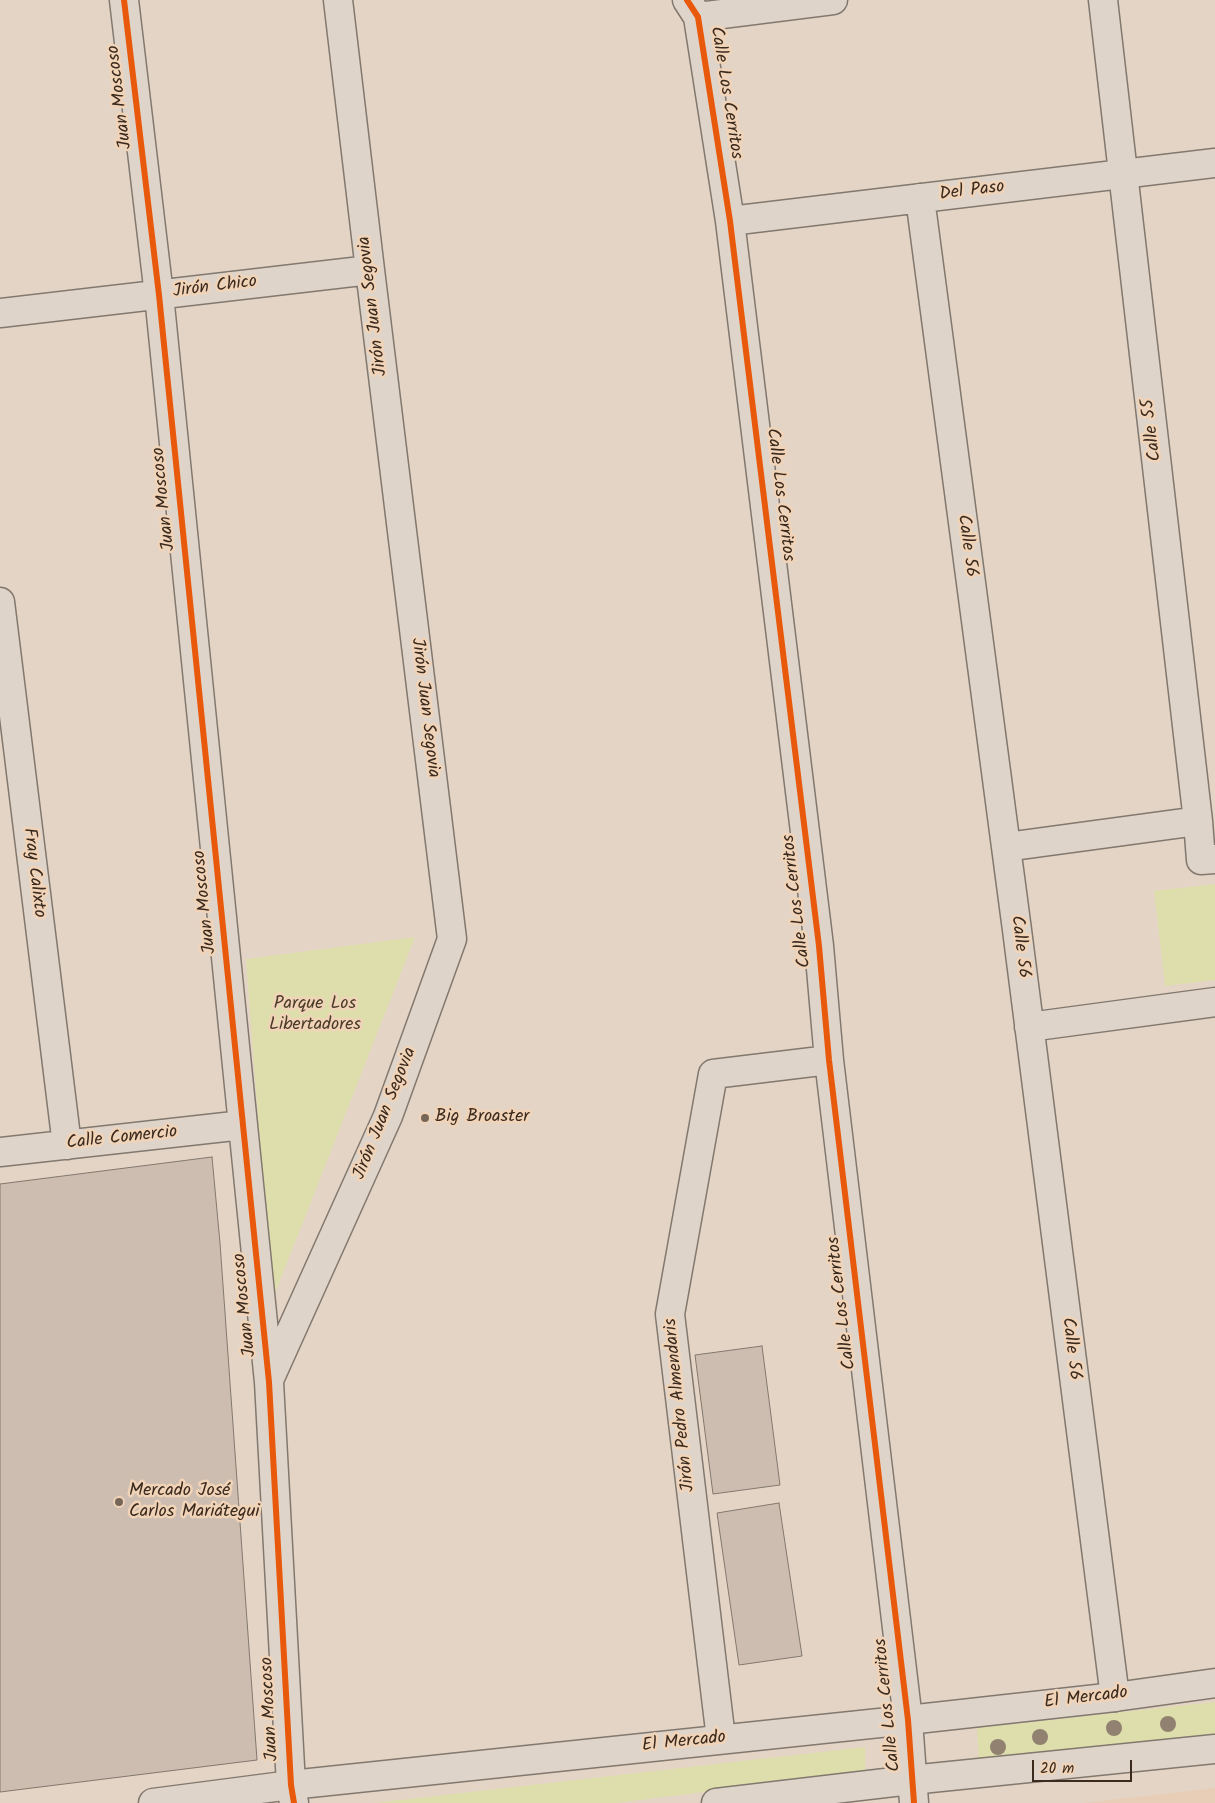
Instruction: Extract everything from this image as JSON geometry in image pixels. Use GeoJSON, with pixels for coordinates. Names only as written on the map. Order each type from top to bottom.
{"type":"FeatureCollection","features":[{"type":"Feature","properties":{"kind":"street","name":"Juan Moscoso"},"geometry":{"type":"LineString","coordinates":[[124,0],[159,295],[268,1382],[292,1794]]}},
{"type":"Feature","properties":{"kind":"street","name":"Jirón Juan Segovia"},"geometry":{"type":"LineString","coordinates":[[268,1382],[388,1116],[452,939],[338,0]]}},
{"type":"Feature","properties":{"kind":"street"},"geometry":{"type":"LineString","coordinates":[[693,8],[834,0]]}},
{"type":"Feature","properties":{"kind":"street","name":"Calle 55"},"geometry":{"type":"LineString","coordinates":[[1103,0],[1198,821],[1208,859]]}},
{"type":"Feature","properties":{"kind":"street","name":"Calle Los Cerritos"},"geometry":{"type":"LineString","coordinates":[[693,8],[730,221],[820,946],[829,1060],[908,1720],[913,1791]]}},
{"type":"Feature","properties":{"kind":"street","name":"Del Paso"},"geometry":{"type":"LineString","coordinates":[[730,221],[1215,163]]}},
{"type":"Feature","properties":{"kind":"street","name":"Calle 56"},"geometry":{"type":"LineString","coordinates":[[920,198],[1006,847],[1115,1696]]}},
{"type":"Feature","properties":{"kind":"street","name":"Jirón Chico"},"geometry":{"type":"LineString","coordinates":[[0,313],[370,270]]}},
{"type":"Feature","properties":{"kind":"street","name":"Fray Calixto"},"geometry":{"type":"LineString","coordinates":[[0,602],[67,1145]]}},
{"type":"Feature","properties":{"kind":"street"},"geometry":{"type":"LineString","coordinates":[[1006,847],[1198,821]]}},
{"type":"Feature","properties":{"kind":"street"},"geometry":{"type":"LineString","coordinates":[[1029,1027],[1215,1002]]}},
{"type":"Feature","properties":{"kind":"street","name":"Jirón Pedro Almendaris"},"geometry":{"type":"LineString","coordinates":[[721,1739],[670,1314],[713,1074],[829,1060]]}},
{"type":"Feature","properties":{"kind":"street","name":"Calle Comercio"},"geometry":{"type":"LineString","coordinates":[[0,1152],[243,1125]]}},
{"type":"Feature","properties":{"kind":"street","name":"El Mercado"},"geometry":{"type":"LineString","coordinates":[[153,1803],[292,1794],[721,1739],[908,1720],[1215,1683]]}},
{"type":"Feature","properties":{"kind":"street"},"geometry":{"type":"LineString","coordinates":[[716,1803],[913,1791],[1215,1749]]}},
{"type":"Feature","properties":{"kind":"shaded area"},"geometry":{"type":"Polygon","coordinates":[[[1215,1788],[1215,1803],[1084,1803],[1215,1788]]]}},
{"type":"Feature","properties":{"kind":"green space"},"geometry":{"type":"Polygon","coordinates":[[[1215,884],[1215,980],[1165,986],[1154,891],[1215,884]]]}},
{"type":"Feature","properties":{"kind":"green space","name":"Parque Los Libertadores"},"geometry":{"type":"Polygon","coordinates":[[[415,937],[272,1301],[246,959],[415,937]]]}},
{"type":"Feature","properties":{"kind":"green space"},"geometry":{"type":"Polygon","coordinates":[[[1215,1702],[1215,1734],[979,1761],[977,1728],[1215,1702]]]}},
{"type":"Feature","properties":{"kind":"green space"},"geometry":{"type":"Polygon","coordinates":[[[865,1747],[865,1772],[616,1803],[374,1803],[865,1747]]]}},
{"type":"Feature","properties":{"kind":"building","name":"Mercado José Carlos Mariátegui"},"geometry":{"type":"Polygon","coordinates":[[[212,1157],[220,1243],[257,1760],[0,1792],[0,1184],[212,1157]]]}},
{"type":"Feature","properties":{"kind":"building"},"geometry":{"type":"Polygon","coordinates":[[[762,1346],[780,1485],[713,1494],[695,1355],[762,1346]]]}},
{"type":"Feature","properties":{"kind":"building"},"geometry":{"type":"Polygon","coordinates":[[[779,1503],[802,1656],[739,1665],[717,1513],[779,1503]]]}},
{"type":"Feature","properties":{"kind":"cycle path"},"geometry":{"type":"LineString","coordinates":[[124,0],[159,295],[269,1382],[291,1785],[294,1803]]}},
{"type":"Feature","properties":{"kind":"cycle path"},"geometry":{"type":"LineString","coordinates":[[687,0],[698,17],[730,221],[819,946],[829,1060],[908,1720],[914,1803]]}},
{"type":"Feature","properties":{"kind":"place","name":"Big Broaster"},"geometry":{"type":"Point","coordinates":[425,1118]}},
{"type":"Feature","properties":{"kind":"place","name":"Mercado José Carlos Mariátegui"},"geometry":{"type":"Point","coordinates":[119,1502]}}]}
